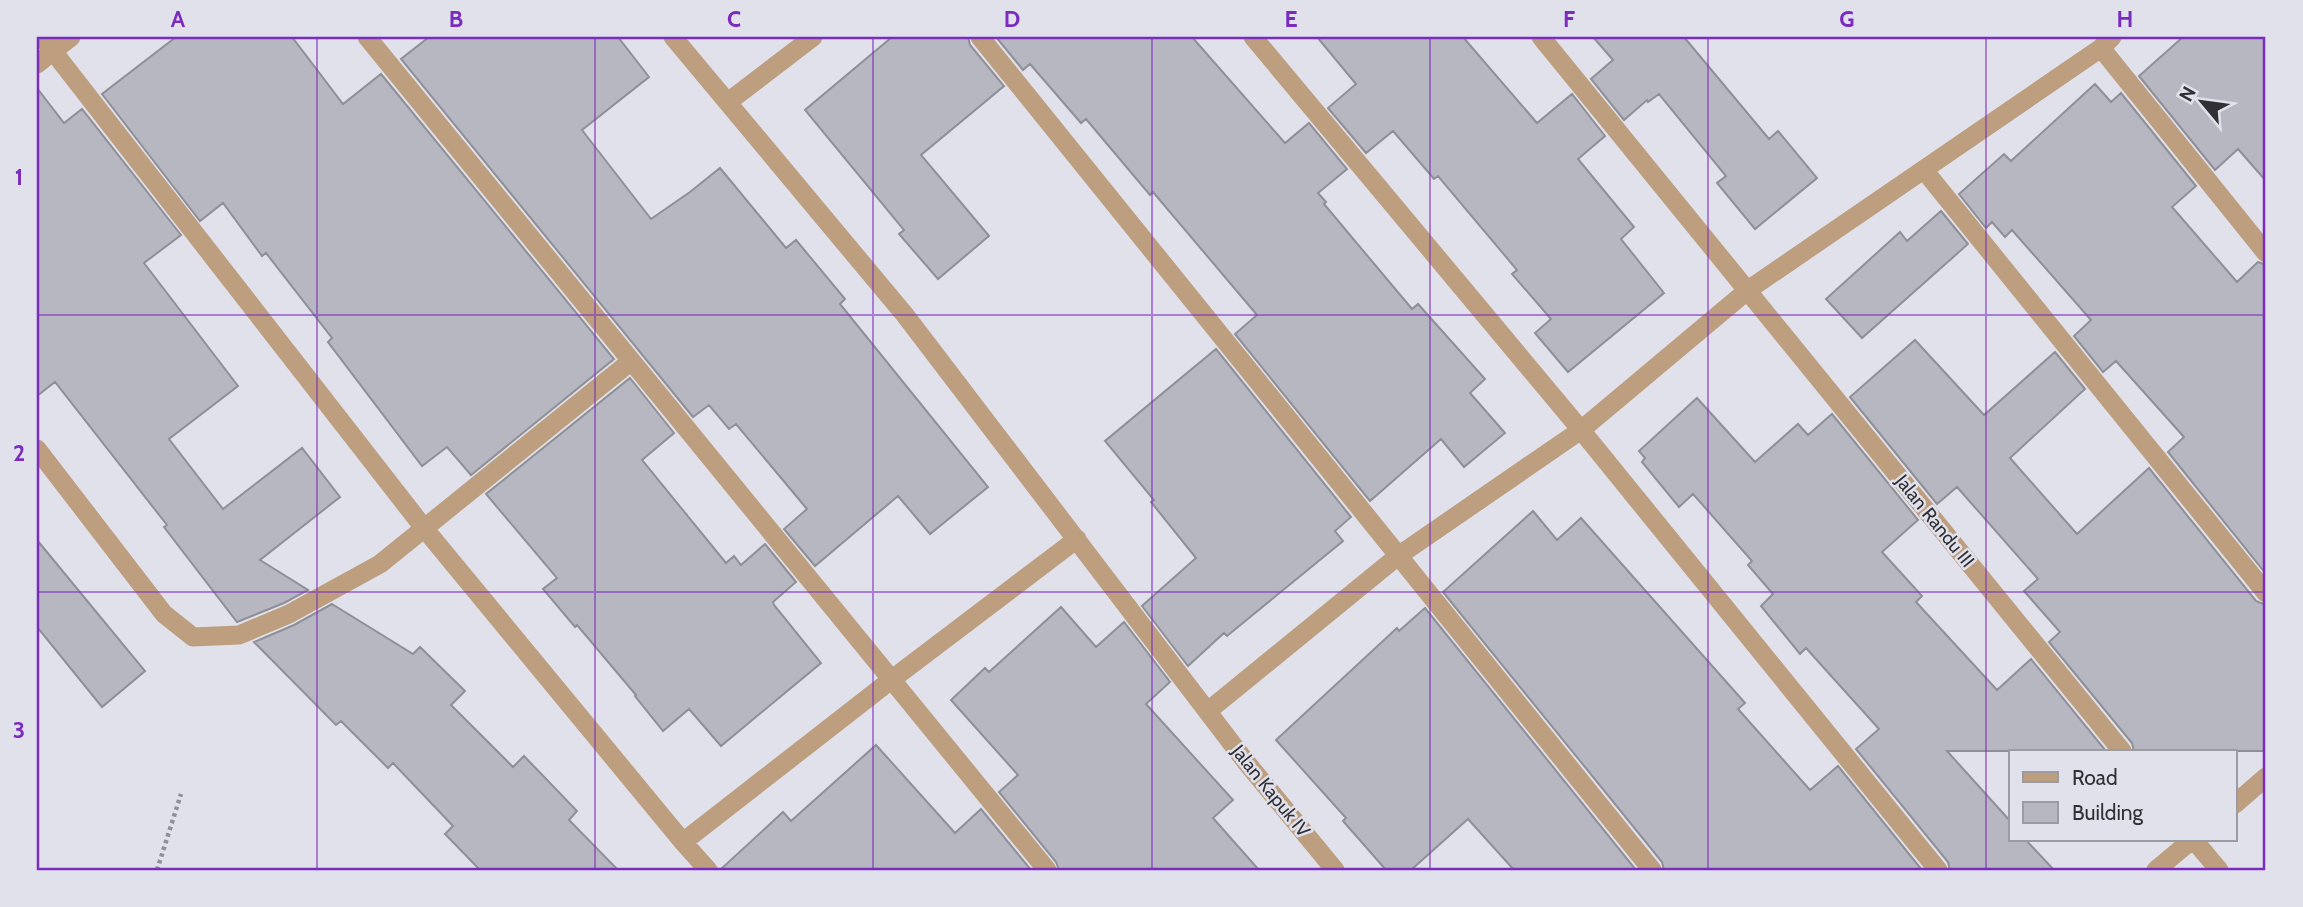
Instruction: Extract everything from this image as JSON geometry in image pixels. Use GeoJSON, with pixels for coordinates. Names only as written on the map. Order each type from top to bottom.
{"type":"FeatureCollection","features":[{"type":"Feature","properties":{"kind":"street"},"geometry":{"type":"LineString","coordinates":[[37,64],[48,44],[71,37]]}},
{"type":"Feature","properties":{"kind":"street"},"geometry":{"type":"LineString","coordinates":[[367,37],[1047,870]]}},
{"type":"Feature","properties":{"kind":"street","name":"Jalan Kapuk IV"},"geometry":{"type":"LineString","coordinates":[[673,37],[905,315],[1246,762],[1335,870]]}},
{"type":"Feature","properties":{"kind":"street"},"geometry":{"type":"LineString","coordinates":[[728,102],[813,37]]}},
{"type":"Feature","properties":{"kind":"street"},"geometry":{"type":"LineString","coordinates":[[980,37],[1652,870]]}},
{"type":"Feature","properties":{"kind":"street"},"geometry":{"type":"LineString","coordinates":[[1253,37],[1581,430],[1938,870]]}},
{"type":"Feature","properties":{"kind":"street","name":"Jalan Randu III"},"geometry":{"type":"LineString","coordinates":[[1541,37],[2121,750]]}},
{"type":"Feature","properties":{"kind":"street"},"geometry":{"type":"LineString","coordinates":[[1208,711],[1398,556],[1581,430],[1748,290],[2106,43],[2266,253]]}},
{"type":"Feature","properties":{"kind":"street"},"geometry":{"type":"LineString","coordinates":[[48,44],[424,527],[708,870]]}},
{"type":"Feature","properties":{"kind":"street"},"geometry":{"type":"LineString","coordinates":[[1924,170],[2266,593]]}},
{"type":"Feature","properties":{"kind":"street"},"geometry":{"type":"LineString","coordinates":[[37,449],[164,614],[193,637],[239,635],[289,614],[380,564],[630,362]]}},
{"type":"Feature","properties":{"kind":"street"},"geometry":{"type":"LineString","coordinates":[[683,842],[1077,539]]}},
{"type":"Feature","properties":{"kind":"street"},"geometry":{"type":"LineString","coordinates":[[2236,803],[2266,777]]}},
{"type":"Feature","properties":{"kind":"street"},"geometry":{"type":"LineString","coordinates":[[2156,870],[2191,841]]}},
{"type":"Feature","properties":{"kind":"street"},"geometry":{"type":"LineString","coordinates":[[2195,841],[2219,870]]}},
{"type":"Feature","properties":{"kind":"path"},"geometry":{"type":"LineString","coordinates":[[157,870],[181,794]]}},
{"type":"Feature","properties":{"kind":"building"},"geometry":{"type":"Polygon","coordinates":[[[176,37],[292,37],[343,104],[381,74],[614,359],[471,475],[447,447],[422,466],[328,342],[332,338],[266,253],[262,256],[223,203],[200,221],[102,94],[176,37]]]}},
{"type":"Feature","properties":{"kind":"building"},"geometry":{"type":"Polygon","coordinates":[[[429,37],[618,37],[649,77],[582,130],[651,219],[720,168],[786,248],[796,240],[845,299],[840,304],[988,487],[930,534],[898,496],[815,566],[784,529],[807,509],[736,424],[729,429],[709,405],[693,417],[401,59],[429,37]]]}},
{"type":"Feature","properties":{"kind":"building"},"geometry":{"type":"Polygon","coordinates":[[[892,37],[968,37],[970,45],[1004,86],[921,155],[989,236],[938,279],[899,234],[904,230],[805,110],[892,37]]]}},
{"type":"Feature","properties":{"kind":"building"},"geometry":{"type":"Polygon","coordinates":[[[996,37],[1192,37],[1285,143],[1309,123],[1347,169],[1318,193],[1326,202],[1324,204],[1412,309],[1418,304],[1485,379],[1470,393],[1505,433],[1464,467],[1441,439],[1370,501],[1235,334],[1257,315],[1153,192],[1150,195],[1086,119],[1081,123],[1030,64],[1023,70],[996,37]]]}},
{"type":"Feature","properties":{"kind":"building"},"geometry":{"type":"Polygon","coordinates":[[[1317,37],[1463,37],[1537,123],[1572,94],[1605,136],[1578,159],[1634,227],[1621,239],[1664,293],[1568,372],[1535,333],[1551,319],[1512,274],[1517,270],[1438,176],[1434,179],[1393,131],[1366,153],[1328,108],[1356,84],[1317,37]]]}},
{"type":"Feature","properties":{"kind":"building"},"geometry":{"type":"Polygon","coordinates":[[[1593,37],[1684,37],[1769,139],[1778,131],[1817,178],[1755,229],[1717,183],[1726,176],[1659,94],[1648,102],[1647,100],[1624,120],[1591,79],[1613,60],[1593,37]]]}},
{"type":"Feature","properties":{"kind":"building"},"geometry":{"type":"Polygon","coordinates":[[[2183,37],[2266,37],[2266,181],[2238,149],[2215,170],[2139,76],[2183,37]]]}},
{"type":"Feature","properties":{"kind":"building"},"geometry":{"type":"Polygon","coordinates":[[[2095,84],[2111,102],[2121,93],[2196,186],[2172,207],[2237,282],[2258,262],[2266,265],[2266,574],[2168,452],[2184,437],[2116,361],[2103,372],[2074,336],[2091,320],[2012,230],[2005,237],[1992,222],[1986,228],[1959,194],[2004,154],[2011,161],[2095,84]]]}},
{"type":"Feature","properties":{"kind":"building"},"geometry":{"type":"Polygon","coordinates":[[[37,88],[64,123],[82,109],[181,235],[144,263],[238,386],[169,439],[223,509],[302,448],[340,497],[260,560],[308,590],[284,603],[237,622],[164,527],[167,525],[55,382],[37,396],[37,88]]]}},
{"type":"Feature","properties":{"kind":"building"},"geometry":{"type":"Polygon","coordinates":[[[1941,211],[1968,244],[1862,338],[1826,299],[1900,232],[1907,241],[1941,211]]]}},
{"type":"Feature","properties":{"kind":"building"},"geometry":{"type":"Polygon","coordinates":[[[1915,340],[1984,415],[2055,352],[2085,389],[2010,458],[2077,534],[2149,468],[2256,601],[2266,605],[2266,751],[2134,750],[2132,743],[2049,642],[2060,632],[2024,591],[2038,579],[1957,487],[1937,504],[1850,397],[1915,340]]]}},
{"type":"Feature","properties":{"kind":"building"},"geometry":{"type":"Polygon","coordinates":[[[1216,349],[1351,517],[1335,531],[1343,541],[1227,636],[1224,633],[1188,666],[1142,606],[1196,558],[1151,502],[1154,500],[1105,441],[1216,349]]]}},
{"type":"Feature","properties":{"kind":"building"},"geometry":{"type":"Polygon","coordinates":[[[630,378],[674,433],[642,460],[726,563],[734,556],[741,565],[765,544],[796,582],[773,602],[774,605],[821,663],[721,746],[689,709],[663,731],[577,625],[575,627],[543,589],[557,578],[486,494],[630,378]]]}},
{"type":"Feature","properties":{"kind":"building"},"geometry":{"type":"Polygon","coordinates":[[[1697,398],[1755,462],[1798,424],[1808,435],[1832,414],[1918,520],[1882,552],[1922,596],[1916,602],[1997,690],[2031,659],[2105,750],[1947,751],[2009,820],[2009,841],[2027,841],[2054,870],[1950,870],[1948,862],[1856,749],[1879,729],[1806,648],[1800,654],[1761,606],[1773,594],[1748,565],[1752,561],[1693,494],[1679,507],[1642,462],[1645,458],[1639,451],[1697,398]]]}},
{"type":"Feature","properties":{"kind":"building"},"geometry":{"type":"Polygon","coordinates":[[[1533,511],[1557,540],[1581,518],[1745,703],[1738,709],[1810,790],[1838,766],[1922,870],[1664,870],[1662,862],[1443,592],[1533,511]]]}},
{"type":"Feature","properties":{"kind":"building"},"geometry":{"type":"Polygon","coordinates":[[[37,540],[145,671],[102,707],[37,627],[37,540]]]}},
{"type":"Feature","properties":{"kind":"building"},"geometry":{"type":"Polygon","coordinates":[[[332,604],[413,654],[420,647],[465,691],[451,705],[513,767],[524,756],[577,811],[569,820],[618,870],[480,870],[445,834],[453,826],[393,763],[388,768],[341,721],[336,725],[254,642],[294,625],[332,604]]]}},
{"type":"Feature","properties":{"kind":"building"},"geometry":{"type":"Polygon","coordinates":[[[1061,607],[1096,647],[1124,622],[1170,682],[1146,704],[1233,800],[1213,818],[1259,870],[1059,870],[1056,862],[999,792],[1018,775],[951,700],[985,668],[989,672],[1061,607]]]}},
{"type":"Feature","properties":{"kind":"building"},"geometry":{"type":"Polygon","coordinates":[[[1425,608],[1636,870],[1514,870],[1468,819],[1411,870],[1386,870],[1343,821],[1346,818],[1276,740],[1397,628],[1399,631],[1425,608]]]}},
{"type":"Feature","properties":{"kind":"building"},"geometry":{"type":"Polygon","coordinates":[[[876,745],[955,833],[981,809],[1031,870],[720,870],[783,812],[791,821],[876,745]]]}}]}
